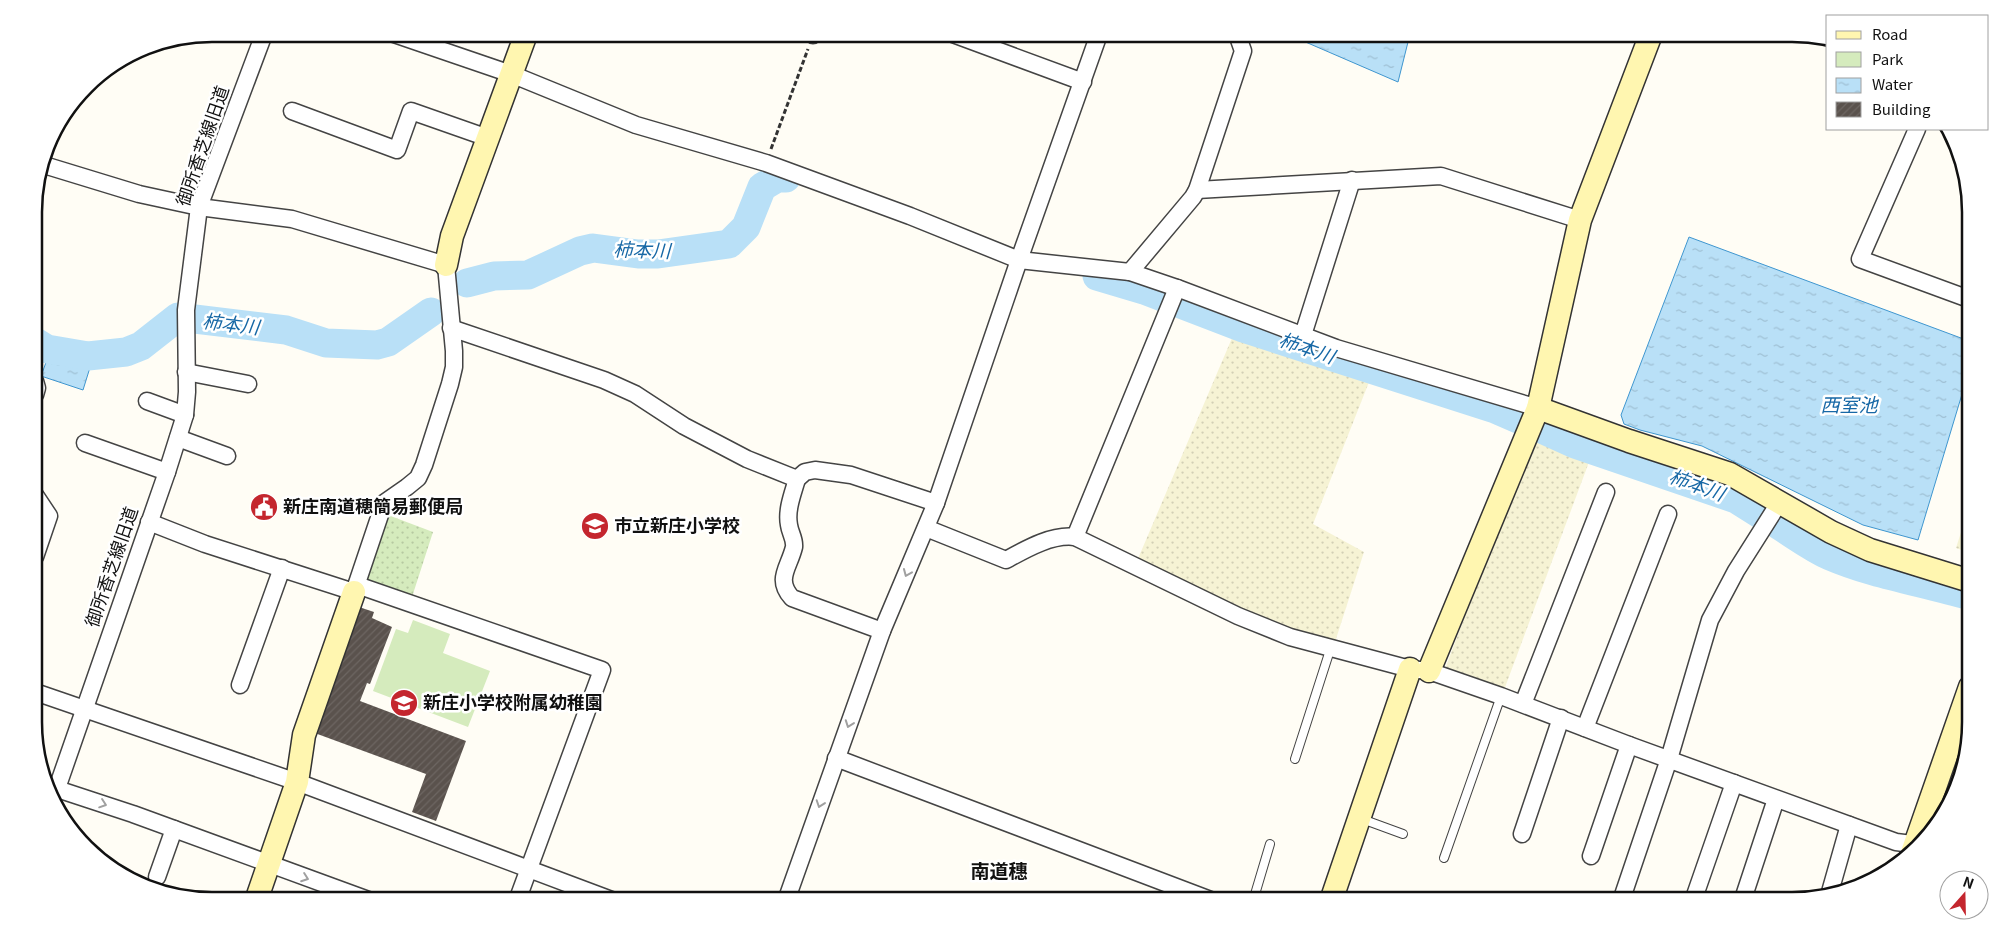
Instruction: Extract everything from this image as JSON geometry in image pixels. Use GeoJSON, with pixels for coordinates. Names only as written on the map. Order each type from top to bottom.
{"type":"FeatureCollection","features":[{"type":"Feature","properties":{"kind":"street"},"geometry":{"type":"LineString","coordinates":[[789,892],[882,631],[936,503],[1096,42]]}},
{"type":"Feature","properties":{"kind":"street"},"geometry":{"type":"LineString","coordinates":[[1130,272],[1193,197],[1243,51],[1240,42]]}},
{"type":"Feature","properties":{"kind":"street"},"geometry":{"type":"LineString","coordinates":[[1335,892],[1360,818],[1420,670],[1538,408],[1580,220],[1648,42]]}},
{"type":"Feature","properties":{"kind":"street","name":"御所香芝線旧道"},"geometry":{"type":"LineString","coordinates":[[56,790],[185,415],[186,318],[199,207],[261,43]]}},
{"type":"Feature","properties":{"kind":"street"},"geometry":{"type":"LineString","coordinates":[[420,43],[511,74],[636,125],[766,163],[910,216],[1019,260],[1130,272],[1174,297],[1304,335],[1336,348],[1538,408],[1629,441],[1730,474],[1831,532],[1870,550],[1962,579]]}},
{"type":"Feature","properties":{"kind":"street"},"geometry":{"type":"LineString","coordinates":[[259,892],[297,782],[304,735],[384,503],[408,488],[418,478],[424,465],[454,367],[446,265],[452,236],[523,43]]}},
{"type":"Feature","properties":{"kind":"street"},"geometry":{"type":"LineString","coordinates":[[976,43],[1083,82]]}},
{"type":"Feature","properties":{"kind":"street"},"geometry":{"type":"LineString","coordinates":[[292,111],[397,150],[411,111],[488,138]]}},
{"type":"Feature","properties":{"kind":"street"},"geometry":{"type":"LineString","coordinates":[[1916,130],[1860,259],[1962,295]]}},
{"type":"Feature","properties":{"kind":"street"},"geometry":{"type":"LineString","coordinates":[[50,166],[139,194],[199,207],[292,219],[446,265]]}},
{"type":"Feature","properties":{"kind":"street"},"geometry":{"type":"LineString","coordinates":[[1196,190],[1441,176],[1580,220]]}},
{"type":"Feature","properties":{"kind":"street"},"geometry":{"type":"LineString","coordinates":[[1304,335],[1352,180]]}},
{"type":"Feature","properties":{"kind":"street"},"geometry":{"type":"LineString","coordinates":[[1075,537],[1174,297]]}},
{"type":"Feature","properties":{"kind":"street"},"geometry":{"type":"LineString","coordinates":[[452,328],[604,380],[635,394],[684,426],[747,459],[797,479]]}},
{"type":"Feature","properties":{"kind":"street"},"geometry":{"type":"LineString","coordinates":[[186,372],[248,384]]}},
{"type":"Feature","properties":{"kind":"street"},"geometry":{"type":"LineString","coordinates":[[147,401],[185,415]]}},
{"type":"Feature","properties":{"kind":"street"},"geometry":{"type":"LineString","coordinates":[[178,438],[227,456]]}},
{"type":"Feature","properties":{"kind":"street"},"geometry":{"type":"LineString","coordinates":[[86,443],[167,472]]}},
{"type":"Feature","properties":{"kind":"street"},"geometry":{"type":"LineString","coordinates":[[882,631],[792,598],[785,590],[783,579],[794,547],[794,538],[789,526],[788,512],[797,479],[805,472],[815,470],[851,475],[936,503]]}},
{"type":"Feature","properties":{"kind":"street"},"geometry":{"type":"LineString","coordinates":[[1523,704],[1606,492]]}},
{"type":"Feature","properties":{"kind":"street"},"geometry":{"type":"LineString","coordinates":[[1624,892],[1669,759],[1710,620],[1736,571],[1779,503]]}},
{"type":"Feature","properties":{"kind":"street"},"geometry":{"type":"LineString","coordinates":[[42,506],[49,516],[42,535]]}},
{"type":"Feature","properties":{"kind":"street"},"geometry":{"type":"LineString","coordinates":[[1584,728],[1668,514]]}},
{"type":"Feature","properties":{"kind":"street"},"geometry":{"type":"LineString","coordinates":[[149,522],[205,544],[282,568],[356,588],[602,670],[520,892]]}},
{"type":"Feature","properties":{"kind":"street"},"geometry":{"type":"LineString","coordinates":[[926,528],[1006,560],[1050,539],[1067,536],[1075,537],[1238,616],[1290,637],[1420,670],[1501,696],[1776,799],[1909,845]]}},
{"type":"Feature","properties":{"kind":"street"},"geometry":{"type":"LineString","coordinates":[[240,685],[282,568]]}},
{"type":"Feature","properties":{"kind":"street"},"geometry":{"type":"LineString","coordinates":[[42,694],[297,782],[590,892]]}},
{"type":"Feature","properties":{"kind":"street"},"geometry":{"type":"LineString","coordinates":[[1921,832],[1962,711]]}},
{"type":"Feature","properties":{"kind":"street"},"geometry":{"type":"LineString","coordinates":[[1522,834],[1561,718]]}},
{"type":"Feature","properties":{"kind":"street"},"geometry":{"type":"LineString","coordinates":[[1591,856],[1629,745]]}},
{"type":"Feature","properties":{"kind":"street"},"geometry":{"type":"LineString","coordinates":[[836,758],[1189,892]]}},
{"type":"Feature","properties":{"kind":"street"},"geometry":{"type":"LineString","coordinates":[[1696,892],[1734,783]]}},
{"type":"Feature","properties":{"kind":"street","name":"御所香芝線旧道"},"geometry":{"type":"LineString","coordinates":[[57,791],[174,830],[346,892]]}},
{"type":"Feature","properties":{"kind":"street"},"geometry":{"type":"LineString","coordinates":[[1745,892],[1776,799]]}},
{"type":"Feature","properties":{"kind":"street"},"geometry":{"type":"LineString","coordinates":[[1831,888],[1850,825]]}},
{"type":"Feature","properties":{"kind":"street"},"geometry":{"type":"LineString","coordinates":[[157,877],[174,830]]}},
{"type":"Feature","properties":{"kind":"lane"},"geometry":{"type":"LineString","coordinates":[[1295,759],[1331,648]]}},
{"type":"Feature","properties":{"kind":"lane"},"geometry":{"type":"LineString","coordinates":[[1444,858],[1501,696]]}},
{"type":"Feature","properties":{"kind":"lane"},"geometry":{"type":"LineString","coordinates":[[1360,818],[1403,834]]}},
{"type":"Feature","properties":{"kind":"lane"},"geometry":{"type":"LineString","coordinates":[[1256,892],[1270,844]]}},
{"type":"Feature","properties":{"kind":"path"},"geometry":{"type":"LineString","coordinates":[[766,163],[810,43]]}},
{"type":"Feature","properties":{"kind":"shaded area"},"geometry":{"type":"Polygon","coordinates":[[[1235,331],[1371,377],[1313,524],[1364,552],[1335,642],[1296,630],[1219,599],[1137,561],[1235,331]]]}},
{"type":"Feature","properties":{"kind":"shaded area"},"geometry":{"type":"Polygon","coordinates":[[[1539,433],[1592,454],[1504,690],[1445,669],[1483,568],[1539,433]]]}},
{"type":"Feature","properties":{"kind":"shaded area"},"geometry":{"type":"Polygon","coordinates":[[[1962,529],[1962,550],[1956,548],[1962,529]]]}},
{"type":"Feature","properties":{"kind":"green space"},"geometry":{"type":"Polygon","coordinates":[[[388,515],[433,532],[412,597],[367,579],[388,515]]]}},
{"type":"Feature","properties":{"kind":"green space"},"geometry":{"type":"Polygon","coordinates":[[[413,620],[450,634],[443,653],[490,671],[468,727],[373,691],[396,629],[408,633],[413,620]]]}},
{"type":"Feature","properties":{"kind":"water"},"geometry":{"type":"Polygon","coordinates":[[[1306,42],[1408,42],[1398,82],[1306,42]]]}},
{"type":"Feature","properties":{"kind":"water","name":"西室池"},"geometry":{"type":"Polygon","coordinates":[[[1689,237],[1962,338],[1962,394],[1918,540],[1863,525],[1702,446],[1624,424],[1621,415],[1689,237]]]}},
{"type":"Feature","properties":{"kind":"water"},"geometry":{"type":"Polygon","coordinates":[[[48,357],[72,361],[92,361],[83,390],[43,377],[48,357]]]}},
{"type":"Feature","properties":{"kind":"building"},"geometry":{"type":"Polygon","coordinates":[[[359,607],[374,612],[372,618],[392,627],[370,684],[367,683],[360,701],[466,741],[436,821],[412,812],[426,774],[312,732],[359,607]]]}},
{"type":"Feature","properties":{"kind":"waterway","name":"柿本川"},"geometry":{"type":"LineString","coordinates":[[467,283],[494,276],[528,275],[580,251],[593,248],[638,254],[658,254],[729,244],[746,227],[762,187],[777,178],[786,178]]}},
{"type":"Feature","properties":{"kind":"waterway","name":"柿本川"},"geometry":{"type":"LineString","coordinates":[[1097,276],[1144,290],[1243,328],[1495,409],[1518,419]]}},
{"type":"Feature","properties":{"kind":"waterway","name":"柿本川"},"geometry":{"type":"LineString","coordinates":[[43,346],[47,349],[88,356],[126,352],[141,346],[178,317],[286,330],[326,343],[377,345],[388,342],[431,312]]}},
{"type":"Feature","properties":{"kind":"waterway","name":"柿本川"},"geometry":{"type":"LineString","coordinates":[[1544,430],[1575,444],[1736,499],[1763,516]]}},
{"type":"Feature","properties":{"kind":"waterway","name":"柿本川"},"geometry":{"type":"LineString","coordinates":[[1780,526],[1817,549],[1847,563],[1962,594]]}},
{"type":"Feature","properties":{"kind":"place","name":"新庄南道穂簡易郵便局"},"geometry":{"type":"Point","coordinates":[264,507]}},
{"type":"Feature","properties":{"kind":"place","name":"市立新庄小学校"},"geometry":{"type":"Point","coordinates":[595,526]}},
{"type":"Feature","properties":{"kind":"place","name":"新庄小学校附属幼稚園"},"geometry":{"type":"Point","coordinates":[404,703]}},
{"type":"Feature","properties":{"kind":"district","name":"南道穗"},"geometry":{"type":"Point","coordinates":[999,871]}}]}
